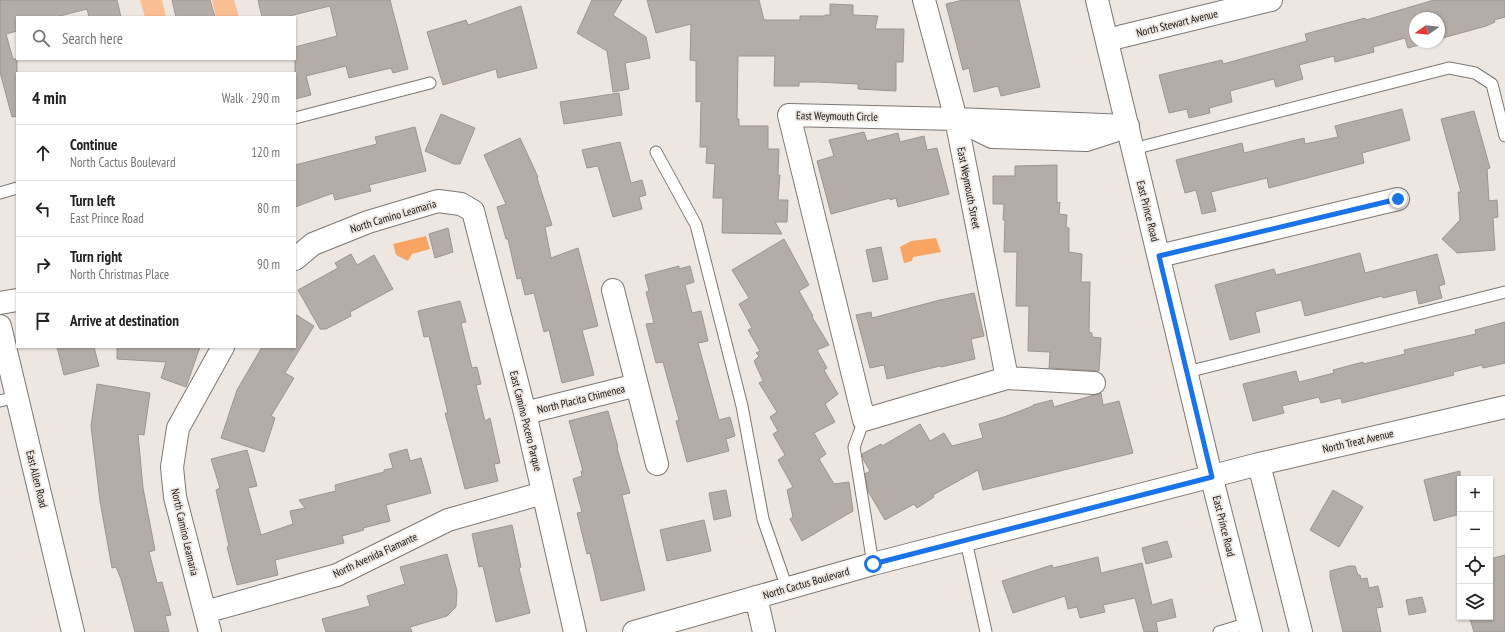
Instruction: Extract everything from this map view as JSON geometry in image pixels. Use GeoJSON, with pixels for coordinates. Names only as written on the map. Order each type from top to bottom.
{"type":"FeatureCollection","features":[{"type":"Feature","properties":{"kind":"street","name":"East Weymouth Street"},"geometry":{"type":"LineString","coordinates":[[924,0],[956,119],[1007,378]]}},
{"type":"Feature","properties":{"kind":"street","name":"East Prince Road"},"geometry":{"type":"LineString","coordinates":[[1097,0],[1250,628]]}},
{"type":"Feature","properties":{"kind":"street","name":"North Stewart Avenue"},"geometry":{"type":"LineString","coordinates":[[1107,40],[1271,0]]}},
{"type":"Feature","properties":{"kind":"street","name":"East Weymouth Circle"},"geometry":{"type":"LineString","coordinates":[[864,420],[789,115],[956,119]]}},
{"type":"Feature","properties":{"kind":"street"},"geometry":{"type":"LineString","coordinates":[[956,119],[992,137],[1086,140],[1128,126]]}},
{"type":"Feature","properties":{"kind":"street"},"geometry":{"type":"LineString","coordinates":[[1159,256],[1398,199]]}},
{"type":"Feature","properties":{"kind":"street","name":"North Camino Leamaria"},"geometry":{"type":"LineString","coordinates":[[296,258],[313,244],[368,222],[438,201],[460,204],[473,211]]}},
{"type":"Feature","properties":{"kind":"street","name":"East Camino Pocero Parque"},"geometry":{"type":"LineString","coordinates":[[473,211],[525,413],[575,632]]}},
{"type":"Feature","properties":{"kind":"street","name":"North Placita Chimenea"},"geometry":{"type":"LineString","coordinates":[[613,290],[657,464]]}},
{"type":"Feature","properties":{"kind":"street"},"geometry":{"type":"LineString","coordinates":[[0,303],[16,300]]}},
{"type":"Feature","properties":{"kind":"street","name":"East Allen Road"},"geometry":{"type":"LineString","coordinates":[[0,326],[8,399],[73,632]]}},
{"type":"Feature","properties":{"kind":"street","name":"North Camino Leamaria"},"geometry":{"type":"LineString","coordinates":[[208,622],[175,497],[172,467],[178,428],[222,348]]}},
{"type":"Feature","properties":{"kind":"street"},"geometry":{"type":"LineString","coordinates":[[864,420],[1007,378],[1094,384]]}},
{"type":"Feature","properties":{"kind":"street","name":"North Placita Chimenea"},"geometry":{"type":"LineString","coordinates":[[525,413],[637,385]]}},
{"type":"Feature","properties":{"kind":"street","name":"North Treat Avenue"},"geometry":{"type":"LineString","coordinates":[[1212,477],[1259,464],[1505,407]]}},
{"type":"Feature","properties":{"kind":"street"},"geometry":{"type":"LineString","coordinates":[[1259,464],[1301,632]]}},
{"type":"Feature","properties":{"kind":"street","name":"North Cactus Boulevard"},"geometry":{"type":"LineString","coordinates":[[634,632],[873,564],[1212,477]]}},
{"type":"Feature","properties":{"kind":"street","name":"North Avenida Flamante"},"geometry":{"type":"LineString","coordinates":[[208,622],[337,575],[448,520],[543,492]]}},
{"type":"Feature","properties":{"kind":"street"},"geometry":{"type":"LineString","coordinates":[[756,597],[764,632]]}},
{"type":"Feature","properties":{"kind":"lane"},"geometry":{"type":"LineString","coordinates":[[1133,149],[1449,68],[1475,73],[1492,84],[1505,136]]}},
{"type":"Feature","properties":{"kind":"lane"},"geometry":{"type":"LineString","coordinates":[[296,118],[430,83]]}},
{"type":"Feature","properties":{"kind":"lane"},"geometry":{"type":"LineString","coordinates":[[656,152],[696,225],[742,406],[763,519],[787,588]]}},
{"type":"Feature","properties":{"kind":"lane"},"geometry":{"type":"LineString","coordinates":[[0,192],[16,188]]}},
{"type":"Feature","properties":{"kind":"lane"},"geometry":{"type":"LineString","coordinates":[[1187,372],[1505,292]]}},
{"type":"Feature","properties":{"kind":"lane"},"geometry":{"type":"LineString","coordinates":[[864,420],[854,447],[873,564]]}},
{"type":"Feature","properties":{"kind":"lane"},"geometry":{"type":"LineString","coordinates":[[966,541],[986,632]]}},
{"type":"Feature","properties":{"kind":"lane"},"geometry":{"type":"LineString","coordinates":[[1219,632],[1250,628]]}},
{"type":"Feature","properties":{"kind":"shaded area"},"geometry":{"type":"Polygon","coordinates":[[[140,0],[162,0],[166,16],[145,16],[140,0]]]}},
{"type":"Feature","properties":{"kind":"shaded area"},"geometry":{"type":"Polygon","coordinates":[[[212,0],[234,0],[239,16],[216,16],[212,0]]]}},
{"type":"Feature","properties":{"kind":"shaded area"},"geometry":{"type":"Polygon","coordinates":[[[426,236],[430,249],[412,254],[408,261],[396,255],[393,244],[426,236]]]}},
{"type":"Feature","properties":{"kind":"shaded area"},"geometry":{"type":"Polygon","coordinates":[[[936,238],[941,252],[913,257],[912,261],[904,263],[900,247],[911,241],[936,238]]]}},
{"type":"Feature","properties":{"kind":"building"},"geometry":{"type":"Polygon","coordinates":[[[0,0],[117,0],[121,16],[89,16],[87,9],[60,16],[16,16],[16,31],[6,34],[13,59],[17,60],[16,116],[12,117],[0,72],[0,0]]]}},
{"type":"Feature","properties":{"kind":"building"},"geometry":{"type":"Polygon","coordinates":[[[172,0],[210,0],[215,16],[176,16],[172,0]]]}},
{"type":"Feature","properties":{"kind":"building"},"geometry":{"type":"Polygon","coordinates":[[[258,0],[390,0],[408,69],[393,73],[391,68],[349,78],[346,66],[306,76],[311,95],[296,99],[296,47],[337,36],[330,6],[289,16],[262,16],[258,0]]]}},
{"type":"Feature","properties":{"kind":"building"},"geometry":{"type":"Polygon","coordinates":[[[592,0],[622,0],[613,15],[646,37],[650,58],[625,63],[629,89],[613,92],[607,51],[577,33],[592,0]]]}},
{"type":"Feature","properties":{"kind":"building"},"geometry":{"type":"Polygon","coordinates":[[[647,0],[759,0],[764,20],[800,20],[800,16],[825,16],[830,15],[830,4],[853,5],[853,15],[878,16],[875,29],[904,29],[903,62],[896,62],[896,91],[858,89],[858,84],[817,82],[799,82],[799,86],[774,86],[775,56],[738,56],[737,119],[739,119],[739,126],[768,126],[768,149],[779,149],[778,175],[780,175],[778,200],[788,200],[787,222],[775,222],[782,234],[722,233],[723,198],[713,198],[715,164],[706,163],[707,147],[700,147],[701,101],[696,102],[696,61],[690,60],[691,24],[656,33],[647,0]]]}},
{"type":"Feature","properties":{"kind":"building"},"geometry":{"type":"Polygon","coordinates":[[[963,0],[1019,0],[1040,87],[1001,96],[998,86],[974,92],[969,68],[963,70],[946,4],[963,0]]]}},
{"type":"Feature","properties":{"kind":"building"},"geometry":{"type":"Polygon","coordinates":[[[1434,0],[1505,0],[1505,17],[1494,20],[1495,22],[1486,26],[1445,37],[1445,12],[1409,12],[1409,48],[1405,38],[1373,47],[1374,52],[1335,62],[1334,56],[1299,65],[1303,79],[1276,87],[1274,79],[1230,91],[1232,102],[1209,108],[1210,113],[1189,118],[1187,109],[1169,113],[1159,75],[1222,60],[1223,64],[1307,41],[1305,34],[1365,18],[1366,20],[1434,0]]]}},
{"type":"Feature","properties":{"kind":"building"},"geometry":{"type":"Polygon","coordinates":[[[521,6],[537,68],[498,78],[496,69],[443,85],[427,32],[466,20],[468,25],[521,6]]]}},
{"type":"Feature","properties":{"kind":"building"},"geometry":{"type":"Polygon","coordinates":[[[619,93],[622,115],[564,124],[560,102],[619,93]]]}},
{"type":"Feature","properties":{"kind":"building"},"geometry":{"type":"Polygon","coordinates":[[[1402,109],[1410,140],[1362,153],[1364,163],[1269,188],[1267,178],[1211,192],[1216,211],[1202,214],[1196,190],[1185,193],[1176,160],[1242,143],[1244,153],[1304,138],[1305,144],[1338,137],[1335,126],[1402,109]]]}},
{"type":"Feature","properties":{"kind":"building"},"geometry":{"type":"Polygon","coordinates":[[[1474,111],[1490,168],[1487,169],[1489,201],[1497,200],[1498,217],[1493,218],[1495,250],[1457,253],[1442,239],[1460,220],[1458,192],[1461,192],[1441,119],[1474,111]]]}},
{"type":"Feature","properties":{"kind":"building"},"geometry":{"type":"Polygon","coordinates":[[[441,114],[475,128],[460,164],[454,164],[425,151],[441,114]]]}},
{"type":"Feature","properties":{"kind":"building"},"geometry":{"type":"Polygon","coordinates":[[[415,127],[426,171],[369,185],[371,191],[335,200],[333,193],[296,207],[296,165],[377,144],[375,137],[415,127]]]}},
{"type":"Feature","properties":{"kind":"building"},"geometry":{"type":"Polygon","coordinates":[[[864,132],[867,141],[898,133],[900,142],[924,136],[927,150],[937,148],[949,194],[898,207],[896,198],[890,200],[890,198],[831,214],[817,161],[834,156],[829,140],[864,132]]]}},
{"type":"Feature","properties":{"kind":"building"},"geometry":{"type":"Polygon","coordinates":[[[520,138],[538,177],[537,178],[552,225],[545,227],[551,258],[578,248],[598,326],[582,330],[594,375],[562,383],[549,330],[544,332],[534,293],[525,295],[521,278],[517,279],[508,239],[506,239],[497,207],[506,204],[484,155],[520,138]]]}},
{"type":"Feature","properties":{"kind":"building"},"geometry":{"type":"Polygon","coordinates":[[[620,142],[631,183],[642,180],[646,195],[639,197],[642,209],[613,217],[598,166],[587,168],[582,150],[620,142]]]}},
{"type":"Feature","properties":{"kind":"building"},"geometry":{"type":"Polygon","coordinates":[[[1057,165],[1057,203],[1060,202],[1059,214],[1067,215],[1066,227],[1069,228],[1069,252],[1082,254],[1081,282],[1090,282],[1089,332],[1092,333],[1092,337],[1101,338],[1099,371],[1049,368],[1050,352],[1028,351],[1029,306],[1016,306],[1017,252],[1004,252],[1004,204],[993,204],[993,176],[1015,176],[1015,166],[1057,165]]]}},
{"type":"Feature","properties":{"kind":"building"},"geometry":{"type":"Polygon","coordinates":[[[448,228],[453,252],[435,258],[429,234],[448,228]]]}},
{"type":"Feature","properties":{"kind":"building"},"geometry":{"type":"Polygon","coordinates":[[[784,239],[809,285],[799,291],[813,316],[812,317],[829,345],[817,350],[827,368],[824,370],[838,394],[825,404],[835,422],[814,433],[826,454],[819,459],[834,484],[849,482],[853,511],[802,541],[790,519],[793,517],[787,490],[793,487],[778,460],[785,455],[773,434],[778,431],[770,417],[777,412],[759,383],[763,381],[754,361],[759,356],[756,353],[760,351],[748,330],[752,328],[739,304],[749,298],[732,270],[784,239]]]}},
{"type":"Feature","properties":{"kind":"building"},"geometry":{"type":"Polygon","coordinates":[[[881,247],[888,279],[873,282],[866,250],[881,247]]]}},
{"type":"Feature","properties":{"kind":"building"},"geometry":{"type":"Polygon","coordinates":[[[1360,253],[1365,273],[1437,254],[1445,284],[1439,286],[1442,298],[1419,304],[1416,290],[1383,298],[1382,296],[1305,316],[1301,300],[1255,312],[1260,332],[1230,340],[1215,285],[1274,269],[1276,275],[1360,253]]]}},
{"type":"Feature","properties":{"kind":"building"},"geometry":{"type":"Polygon","coordinates":[[[351,254],[357,265],[374,255],[393,289],[350,312],[351,316],[326,329],[320,329],[298,290],[338,268],[335,263],[351,254]]]}},
{"type":"Feature","properties":{"kind":"building"},"geometry":{"type":"Polygon","coordinates":[[[679,266],[679,269],[690,266],[694,282],[685,285],[692,313],[701,311],[708,341],[698,343],[719,420],[730,417],[735,436],[726,439],[729,451],[687,462],[676,421],[679,420],[663,362],[656,363],[646,324],[654,323],[646,292],[649,291],[645,275],[679,266]]]}},
{"type":"Feature","properties":{"kind":"building"},"geometry":{"type":"Polygon","coordinates":[[[974,293],[984,336],[971,339],[975,359],[887,379],[884,365],[870,368],[856,315],[871,312],[872,318],[940,300],[974,293]]]}},
{"type":"Feature","properties":{"kind":"building"},"geometry":{"type":"Polygon","coordinates":[[[460,301],[466,322],[461,323],[472,368],[477,367],[481,384],[476,385],[485,421],[490,418],[500,463],[494,464],[498,481],[465,489],[445,413],[448,413],[429,336],[424,337],[418,311],[460,301]]]}},
{"type":"Feature","properties":{"kind":"building"},"geometry":{"type":"Polygon","coordinates":[[[296,315],[314,326],[285,373],[294,378],[271,416],[275,418],[264,452],[221,438],[237,390],[261,348],[296,348],[296,315]]]}},
{"type":"Feature","properties":{"kind":"building"},"geometry":{"type":"Polygon","coordinates":[[[1505,322],[1505,363],[1483,368],[1482,365],[1453,372],[1454,375],[1342,403],[1341,398],[1321,403],[1319,397],[1282,406],[1284,413],[1253,421],[1243,384],[1296,371],[1299,382],[1334,373],[1333,370],[1363,362],[1363,364],[1405,354],[1404,350],[1476,334],[1475,330],[1505,322]]]}},
{"type":"Feature","properties":{"kind":"building"},"geometry":{"type":"Polygon","coordinates":[[[57,348],[94,348],[99,366],[64,375],[57,348]]]}},
{"type":"Feature","properties":{"kind":"building"},"geometry":{"type":"Polygon","coordinates":[[[117,348],[200,348],[186,387],[161,378],[166,362],[117,359],[117,348]]]}},
{"type":"Feature","properties":{"kind":"building"},"geometry":{"type":"Polygon","coordinates":[[[97,384],[150,393],[144,435],[138,434],[143,488],[155,550],[149,552],[157,583],[162,582],[171,615],[165,616],[169,632],[135,632],[121,579],[116,567],[112,568],[100,501],[91,426],[97,384]]]}},
{"type":"Feature","properties":{"kind":"building"},"geometry":{"type":"Polygon","coordinates":[[[1101,393],[1103,405],[1119,401],[1133,453],[983,490],[978,470],[933,495],[934,497],[917,508],[914,504],[885,520],[868,491],[865,474],[870,471],[863,459],[862,454],[881,444],[882,446],[920,424],[930,441],[944,433],[952,446],[983,438],[979,424],[1052,400],[1054,407],[1101,393]]]}},
{"type":"Feature","properties":{"kind":"building"},"geometry":{"type":"Polygon","coordinates":[[[608,411],[630,493],[622,495],[645,590],[601,601],[590,553],[587,554],[577,513],[582,512],[573,479],[582,476],[581,471],[583,471],[569,421],[608,411]]]}},
{"type":"Feature","properties":{"kind":"building"},"geometry":{"type":"Polygon","coordinates":[[[407,449],[410,461],[421,458],[431,493],[386,505],[390,521],[363,528],[364,530],[342,536],[344,543],[275,560],[278,575],[237,585],[227,547],[229,546],[216,490],[220,488],[211,459],[247,450],[257,486],[248,488],[261,535],[293,524],[290,511],[305,508],[299,500],[336,491],[335,485],[384,472],[384,470],[393,468],[389,454],[407,449]]]}},
{"type":"Feature","properties":{"kind":"building"},"geometry":{"type":"Polygon","coordinates":[[[1460,471],[1460,476],[1457,476],[1457,515],[1434,521],[1424,480],[1460,471]]]}},
{"type":"Feature","properties":{"kind":"building"},"geometry":{"type":"Polygon","coordinates":[[[726,490],[731,516],[714,520],[709,493],[726,490]]]}},
{"type":"Feature","properties":{"kind":"building"},"geometry":{"type":"Polygon","coordinates":[[[1333,490],[1363,507],[1339,547],[1310,530],[1333,490]]]}},
{"type":"Feature","properties":{"kind":"building"},"geometry":{"type":"Polygon","coordinates":[[[704,520],[711,551],[667,561],[660,530],[704,520]]]}},
{"type":"Feature","properties":{"kind":"building"},"geometry":{"type":"Polygon","coordinates":[[[512,525],[521,567],[519,568],[530,613],[496,622],[483,566],[479,567],[472,534],[512,525]]]}},
{"type":"Feature","properties":{"kind":"building"},"geometry":{"type":"Polygon","coordinates":[[[1167,541],[1172,557],[1146,564],[1142,548],[1167,541]]]}},
{"type":"Feature","properties":{"kind":"building"},"geometry":{"type":"Polygon","coordinates":[[[447,554],[457,591],[456,607],[447,616],[410,627],[412,632],[326,632],[322,619],[370,606],[367,596],[405,584],[400,567],[447,554]]]}},
{"type":"Feature","properties":{"kind":"building"},"geometry":{"type":"Polygon","coordinates":[[[1505,555],[1505,632],[1474,632],[1470,620],[1493,620],[1493,558],[1505,555]]]}},
{"type":"Feature","properties":{"kind":"building"},"geometry":{"type":"Polygon","coordinates":[[[1098,557],[1101,573],[1142,563],[1152,605],[1172,599],[1176,617],[1156,622],[1158,632],[1144,632],[1135,598],[1103,605],[1105,612],[1080,618],[1077,607],[1068,609],[1065,596],[1013,613],[1002,581],[1052,565],[1053,568],[1098,557]]]}},
{"type":"Feature","properties":{"kind":"building"},"geometry":{"type":"Polygon","coordinates":[[[1355,566],[1361,579],[1367,578],[1369,588],[1378,586],[1383,607],[1376,608],[1381,632],[1343,632],[1330,577],[1330,571],[1355,566]]]}},
{"type":"Feature","properties":{"kind":"building"},"geometry":{"type":"Polygon","coordinates":[[[1422,597],[1426,612],[1409,615],[1406,600],[1422,597]]]}},
{"type":"Feature","properties":{"kind":"route"},"geometry":{"type":"LineString","coordinates":[[873,564],[1212,477],[1159,256],[1398,199]]}}]}
